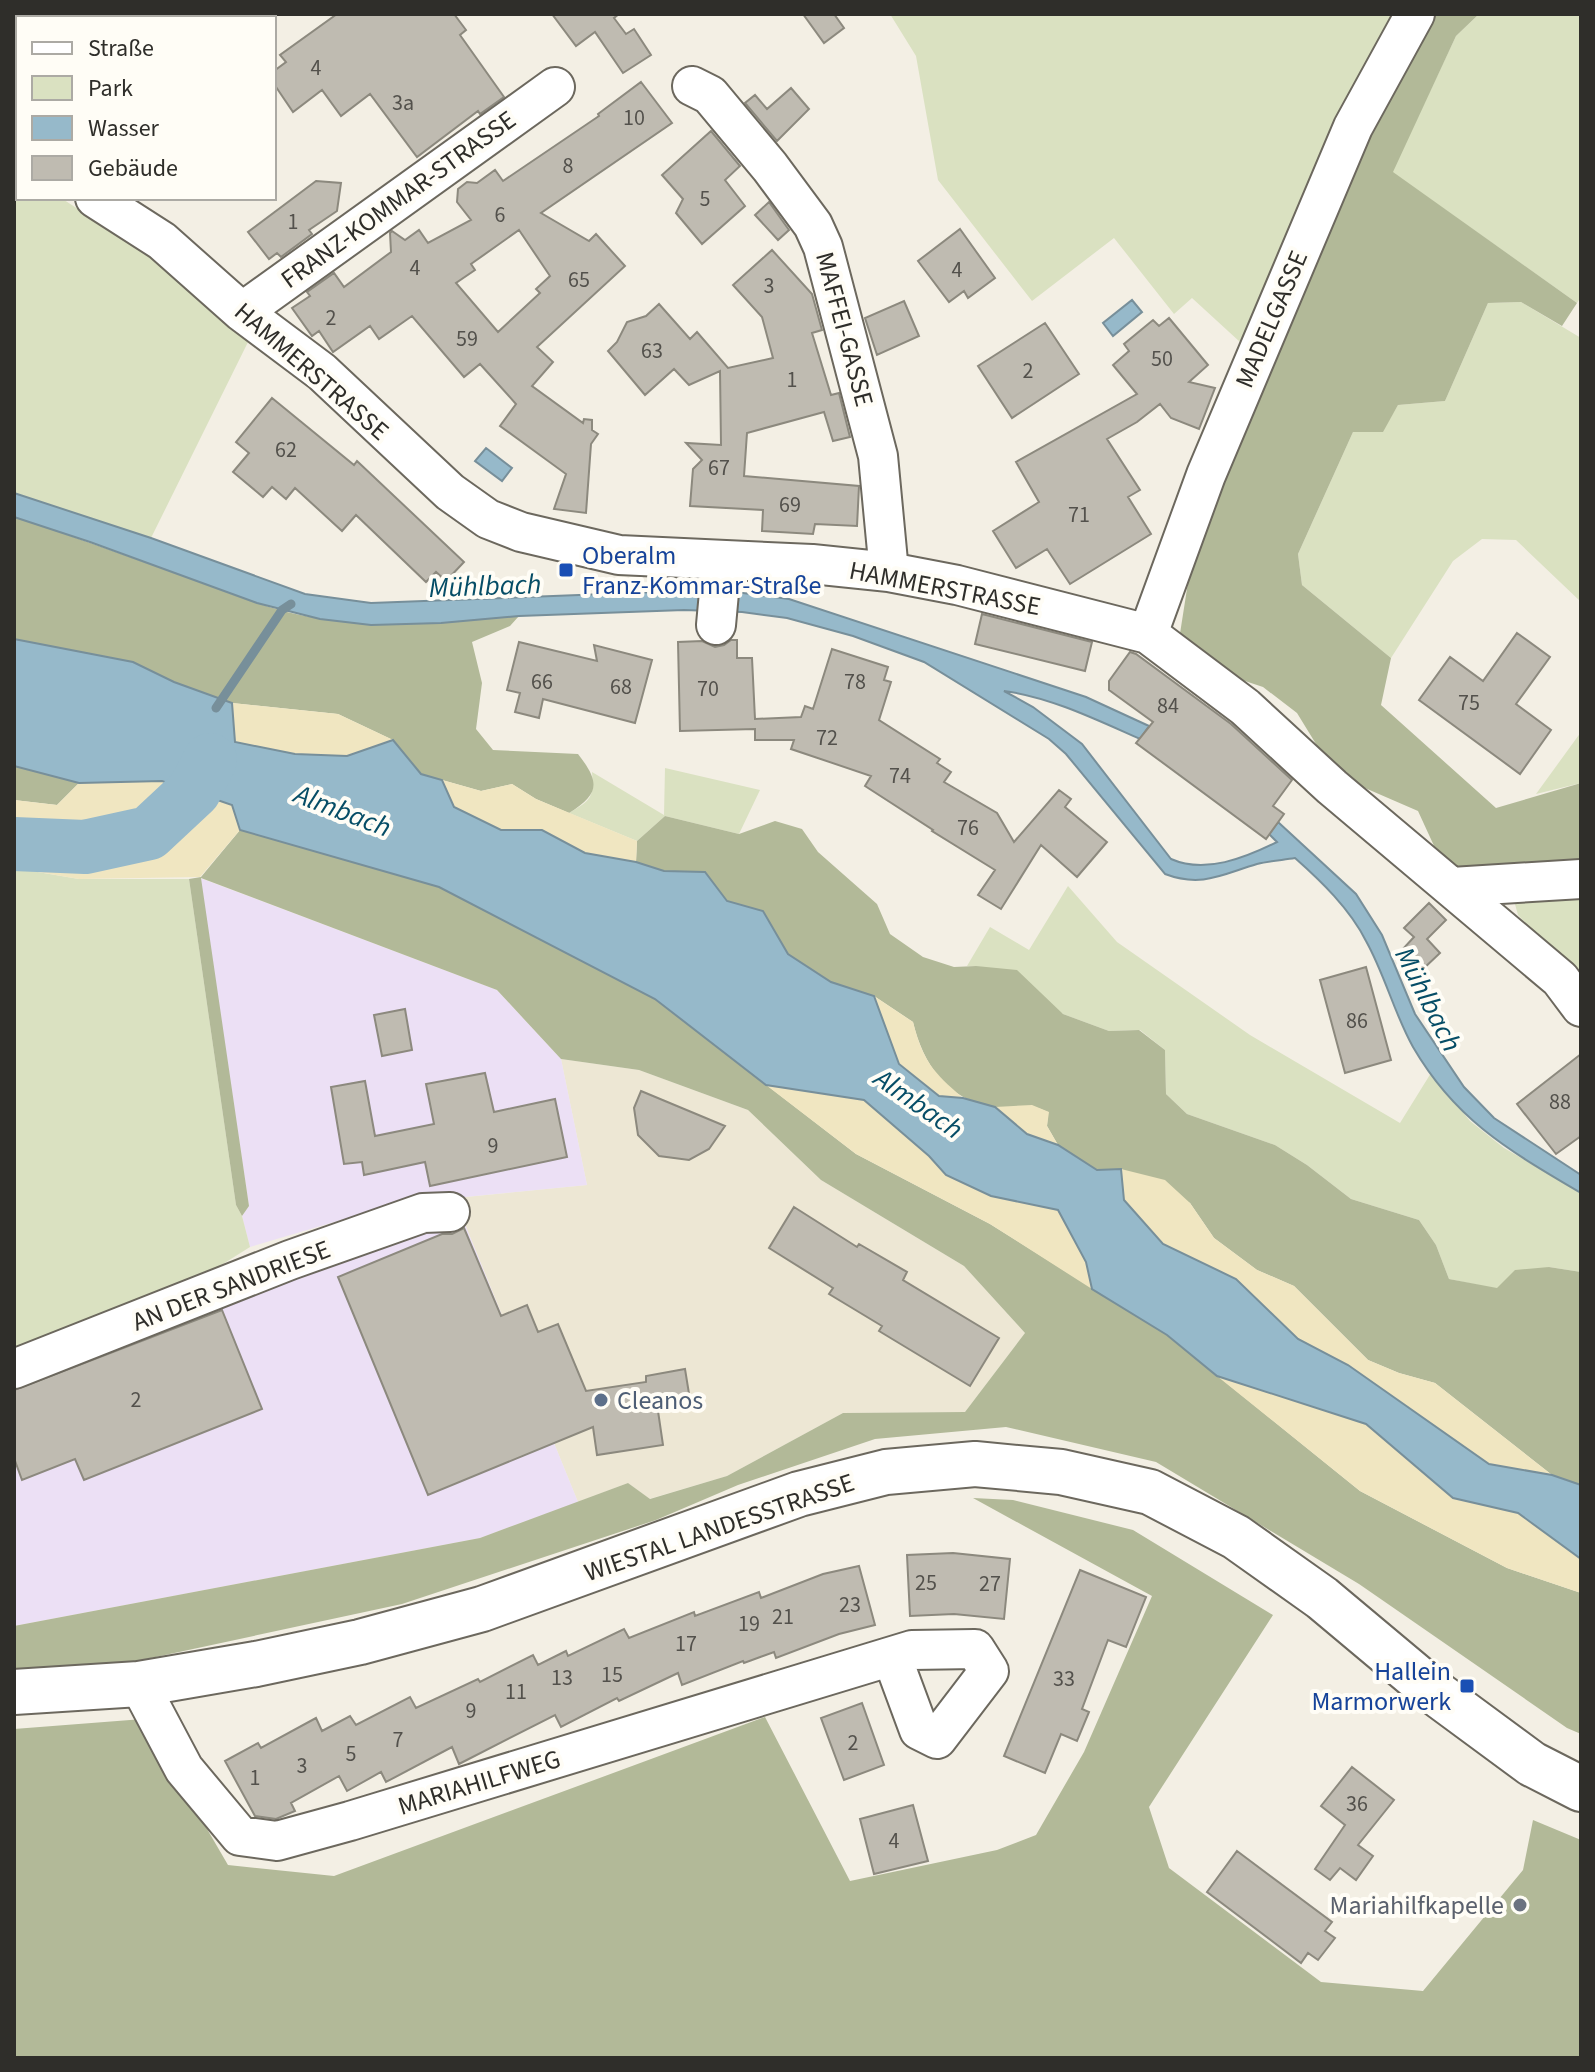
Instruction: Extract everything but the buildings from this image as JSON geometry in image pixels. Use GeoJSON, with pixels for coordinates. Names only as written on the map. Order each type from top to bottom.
{"type":"FeatureCollection","features":[{"type":"Feature","properties":{"kind":"main road","name":"WIESTAL LANDESSTRASSE"},"geometry":{"type":"LineString","coordinates":[[14,1692],[139,1684],[360,1642],[482,1609],[799,1494],[886,1472],[975,1464],[1061,1472],[1150,1492],[1236,1537],[1322,1598],[1433,1691],[1532,1764],[1581,1789]]}},
{"type":"Feature","properties":{"kind":"street","name":"MADELGASSE"},"geometry":{"type":"LineString","coordinates":[[1148,634],[1206,475],[1347,141],[1415,14]]}},
{"type":"Feature","properties":{"kind":"street","name":"MAFFEI-GASSE"},"geometry":{"type":"LineString","coordinates":[[692,86],[710,95],[770,167],[813,225],[823,247],[878,456],[889,572]]}},
{"type":"Feature","properties":{"kind":"street","name":"FRANZ-KOMMAR-STRASSE"},"geometry":{"type":"LineString","coordinates":[[242,312],[555,87]]}},
{"type":"Feature","properties":{"kind":"street","name":"HAMMERSTRASSE"},"geometry":{"type":"LineString","coordinates":[[98,200],[162,241],[242,312],[322,372],[450,492],[488,519],[521,532],[600,553],[721,568],[812,564],[889,572],[957,585],[1148,634],[1245,707],[1332,787],[1560,979],[1581,1007]]}},
{"type":"Feature","properties":{"kind":"street"},"geometry":{"type":"LineString","coordinates":[[716,619],[721,568]]}},
{"type":"Feature","properties":{"kind":"street"},"geometry":{"type":"LineString","coordinates":[[1452,887],[1581,879]]}},
{"type":"Feature","properties":{"kind":"street","name":"AN DER SANDRIESE"},"geometry":{"type":"LineString","coordinates":[[14,1369],[305,1255],[423,1213],[450,1212]]}},
{"type":"Feature","properties":{"kind":"street","name":"MARIAHILFWEG"},"geometry":{"type":"LineString","coordinates":[[139,1684],[184,1769],[240,1836],[277,1841],[892,1657]]}},
{"type":"Feature","properties":{"kind":"shaded area"},"geometry":{"type":"Polygon","coordinates":[[[200,878],[497,990],[561,1059],[587,1185],[395,1204],[250,1247],[242,1216],[249,1206],[200,878]]]}},
{"type":"Feature","properties":{"kind":"shaded area"},"geometry":{"type":"Polygon","coordinates":[[[561,1059],[639,1070],[748,1110],[821,1180],[964,1266],[1025,1333],[965,1412],[843,1413],[727,1476],[649,1499],[628,1483],[578,1502],[456,1198],[587,1185],[561,1059]]]}},
{"type":"Feature","properties":{"kind":"shaded area"},"geometry":{"type":"Polygon","coordinates":[[[462,1217],[578,1502],[480,1538],[14,1626],[14,1375],[462,1217]]]}},
{"type":"Feature","properties":{"kind":"green space"},"geometry":{"type":"Polygon","coordinates":[[[890,14],[1403,14],[1256,327],[1240,342],[1192,298],[1174,314],[1114,238],[1032,301],[938,180],[916,56],[890,14]]]}},
{"type":"Feature","properties":{"kind":"green space"},"geometry":{"type":"Polygon","coordinates":[[[1427,14],[1479,14],[1456,36],[1393,172],[1577,303],[1562,326],[1521,302],[1488,303],[1445,401],[1398,405],[1383,432],[1353,432],[1298,554],[1302,585],[1391,658],[1381,705],[1496,808],[1581,783],[1581,860],[1451,870],[1435,848],[1418,811],[1335,775],[1297,713],[1263,687],[1227,675],[1179,640],[1189,576],[1222,484],[1362,135],[1427,14]]]}},
{"type":"Feature","properties":{"kind":"green space"},"geometry":{"type":"Polygon","coordinates":[[[1479,14],[1581,14],[1581,297],[1577,303],[1392,172],[1456,36],[1479,14]]]}},
{"type":"Feature","properties":{"kind":"green space"},"geometry":{"type":"Polygon","coordinates":[[[14,167],[16,200],[64,200],[154,258],[251,336],[151,538],[14,493],[14,167]]]}},
{"type":"Feature","properties":{"kind":"green space"},"geometry":{"type":"Polygon","coordinates":[[[1521,302],[1581,338],[1581,602],[1516,540],[1482,539],[1453,561],[1391,658],[1302,585],[1298,554],[1353,432],[1382,432],[1398,405],[1445,401],[1488,303],[1521,302]]]}},
{"type":"Feature","properties":{"kind":"green space"},"geometry":{"type":"Polygon","coordinates":[[[14,517],[254,602],[306,616],[396,624],[519,616],[510,626],[472,642],[482,683],[476,729],[493,750],[578,754],[593,780],[591,793],[587,800],[569,813],[536,799],[512,784],[481,791],[421,774],[393,740],[338,714],[232,703],[174,682],[133,662],[14,639],[14,517]]]}},
{"type":"Feature","properties":{"kind":"green space"},"geometry":{"type":"Polygon","coordinates":[[[1581,732],[1581,783],[1536,794],[1581,732]]]}},
{"type":"Feature","properties":{"kind":"green space"},"geometry":{"type":"Polygon","coordinates":[[[14,766],[79,783],[57,805],[14,800],[14,766]]]}},
{"type":"Feature","properties":{"kind":"green space"},"geometry":{"type":"Polygon","coordinates":[[[665,768],[760,790],[739,834],[665,816],[637,841],[569,813],[590,797],[592,772],[664,815],[665,768]]]}},
{"type":"Feature","properties":{"kind":"green space"},"geometry":{"type":"Polygon","coordinates":[[[665,816],[739,834],[775,821],[802,829],[818,852],[877,904],[890,934],[923,957],[954,967],[1017,970],[1063,1014],[1109,1031],[1139,1030],[1165,1050],[1166,1094],[1187,1114],[1275,1145],[1351,1199],[1419,1220],[1436,1245],[1449,1279],[1497,1288],[1515,1270],[1549,1267],[1581,1272],[1581,1485],[1552,1475],[1435,1383],[1368,1360],[1294,1286],[1257,1270],[1214,1238],[1190,1203],[1121,1169],[1097,1170],[1058,1145],[1047,1126],[1048,1112],[1026,1106],[1002,1108],[977,1103],[950,1088],[923,1052],[913,1022],[874,996],[831,982],[788,954],[763,911],[727,901],[705,872],[664,871],[636,862],[637,841],[665,816]]]}},
{"type":"Feature","properties":{"kind":"green space"},"geometry":{"type":"Polygon","coordinates":[[[240,830],[439,887],[655,999],[856,1154],[990,1224],[1167,1335],[1360,1491],[1507,1568],[1581,1593],[1581,1734],[1567,1728],[1359,1584],[1156,1462],[1006,1427],[875,1439],[738,1485],[656,1520],[402,1604],[95,1670],[14,1672],[14,1626],[480,1538],[628,1483],[650,1499],[727,1476],[843,1413],[965,1412],[1025,1333],[964,1266],[821,1180],[748,1110],[639,1070],[561,1059],[497,990],[201,878],[249,1206],[242,1216],[236,1205],[189,879],[201,877],[240,830]]]}},
{"type":"Feature","properties":{"kind":"green space"},"geometry":{"type":"Polygon","coordinates":[[[14,868],[79,879],[189,879],[236,1205],[250,1247],[191,1284],[14,1354],[14,868]]]}},
{"type":"Feature","properties":{"kind":"green space"},"geometry":{"type":"Polygon","coordinates":[[[1068,886],[1117,942],[1250,1035],[1400,1123],[1431,1073],[1470,1121],[1504,1148],[1581,1193],[1581,1272],[1549,1267],[1497,1289],[1449,1279],[1436,1245],[1419,1220],[1351,1199],[1275,1145],[1187,1114],[1166,1094],[1165,1050],[1140,1030],[1109,1031],[1063,1014],[976,966],[967,966],[990,927],[1029,950],[1068,886]]]}},
{"type":"Feature","properties":{"kind":"green space"},"geometry":{"type":"Polygon","coordinates":[[[1581,891],[1581,982],[1518,915],[1513,897],[1581,891]]]}},
{"type":"Feature","properties":{"kind":"green space"},"geometry":{"type":"Polygon","coordinates":[[[973,1498],[1013,1500],[1133,1530],[1273,1615],[1149,1807],[1169,1868],[1321,1982],[1423,1991],[1523,1870],[1533,1820],[1581,1840],[1581,2058],[14,2058],[14,1729],[143,1719],[228,1865],[334,1876],[765,1717],[850,1881],[997,1850],[1036,1835],[1084,1752],[1152,1596],[973,1498]]]}},
{"type":"Feature","properties":{"kind":"sand"},"geometry":{"type":"Polygon","coordinates":[[[232,703],[338,714],[393,740],[348,756],[295,754],[234,742],[232,703]]]}},
{"type":"Feature","properties":{"kind":"sand"},"geometry":{"type":"Polygon","coordinates":[[[442,780],[481,791],[512,784],[536,799],[637,841],[636,862],[584,853],[542,830],[501,830],[454,807],[442,780]]]}},
{"type":"Feature","properties":{"kind":"sand"},"geometry":{"type":"Polygon","coordinates":[[[162,781],[233,805],[240,830],[200,877],[79,879],[14,868],[14,800],[57,805],[79,783],[162,781]]]}},
{"type":"Feature","properties":{"kind":"sand"},"geometry":{"type":"Polygon","coordinates":[[[874,996],[913,1022],[930,1065],[963,1098],[939,1096],[899,1064],[874,996]]]}},
{"type":"Feature","properties":{"kind":"sand"},"geometry":{"type":"Polygon","coordinates":[[[766,1085],[864,1100],[929,1156],[946,1175],[991,1196],[1058,1210],[1086,1262],[1092,1289],[990,1224],[856,1154],[766,1085]]]}},
{"type":"Feature","properties":{"kind":"sand"},"geometry":{"type":"Polygon","coordinates":[[[1032,1105],[1049,1112],[1047,1126],[1058,1145],[1027,1134],[995,1107],[1032,1105]]]}},
{"type":"Feature","properties":{"kind":"sand"},"geometry":{"type":"Polygon","coordinates":[[[1121,1169],[1165,1180],[1190,1203],[1214,1238],[1257,1270],[1294,1286],[1368,1360],[1435,1383],[1552,1475],[1489,1464],[1348,1365],[1298,1339],[1236,1279],[1163,1244],[1124,1200],[1121,1169]]]}},
{"type":"Feature","properties":{"kind":"sand"},"geometry":{"type":"Polygon","coordinates":[[[1217,1376],[1366,1424],[1453,1498],[1518,1513],[1581,1559],[1581,1593],[1507,1568],[1360,1491],[1217,1376]]]}},
{"type":"Feature","properties":{"kind":"water"},"geometry":{"type":"Polygon","coordinates":[[[1132,300],[1142,312],[1113,336],[1103,323],[1132,300]]]}},
{"type":"Feature","properties":{"kind":"water"},"geometry":{"type":"Polygon","coordinates":[[[486,448],[512,468],[502,481],[475,461],[486,448]]]}},
{"type":"Feature","properties":{"kind":"water"},"geometry":{"type":"Polygon","coordinates":[[[14,493],[151,538],[305,594],[371,603],[682,591],[743,593],[789,599],[1086,697],[1149,726],[1140,739],[1056,704],[1004,691],[1033,707],[1082,744],[1171,859],[1197,865],[1225,862],[1252,854],[1277,842],[1269,834],[1278,822],[1356,894],[1382,935],[1415,1014],[1464,1087],[1494,1118],[1581,1175],[1581,1193],[1486,1132],[1447,1095],[1413,1047],[1373,954],[1352,918],[1295,858],[1257,864],[1201,880],[1165,874],[1066,754],[1049,739],[924,662],[853,636],[787,618],[742,612],[684,610],[371,625],[320,619],[257,603],[14,517],[14,493]]]}},
{"type":"Feature","properties":{"kind":"water"},"geometry":{"type":"Polygon","coordinates":[[[14,639],[133,662],[174,682],[232,703],[235,742],[295,754],[347,756],[393,740],[421,774],[442,780],[454,807],[501,830],[542,830],[585,853],[636,862],[664,871],[705,872],[727,901],[763,911],[788,954],[831,982],[874,996],[899,1064],[939,1096],[963,1098],[995,1107],[1027,1134],[1058,1145],[1097,1170],[1121,1169],[1124,1200],[1163,1244],[1236,1279],[1298,1339],[1348,1365],[1489,1464],[1552,1475],[1581,1485],[1581,1559],[1518,1513],[1453,1498],[1366,1424],[1217,1376],[1167,1335],[1092,1289],[1086,1262],[1058,1210],[991,1196],[946,1175],[929,1156],[864,1100],[766,1085],[655,999],[439,887],[240,830],[232,805],[162,781],[79,783],[14,766],[14,639]]]}},
{"type":"Feature","properties":{"kind":"waterway","name":"Mühlbach"},"geometry":{"type":"LineString","coordinates":[[216,708],[282,610],[291,604]]}},
{"type":"Feature","properties":{"kind":"waterway","name":"Almbach"},"geometry":{"type":"LineString","coordinates":[[14,844],[85,847],[149,833],[194,791],[210,760]]}},
{"type":"Feature","properties":{"kind":"place","name":"Oberalm Franz-Kommar-Straße"},"geometry":{"type":"Point","coordinates":[566,570]}},
{"type":"Feature","properties":{"kind":"place","name":"Cleanos"},"geometry":{"type":"Point","coordinates":[601,1400]}},
{"type":"Feature","properties":{"kind":"place","name":"Hallein Marmorwerk"},"geometry":{"type":"Point","coordinates":[1467,1686]}},
{"type":"Feature","properties":{"kind":"place","name":"Mariahilfkapelle"},"geometry":{"type":"Point","coordinates":[1520,1905]}}]}
